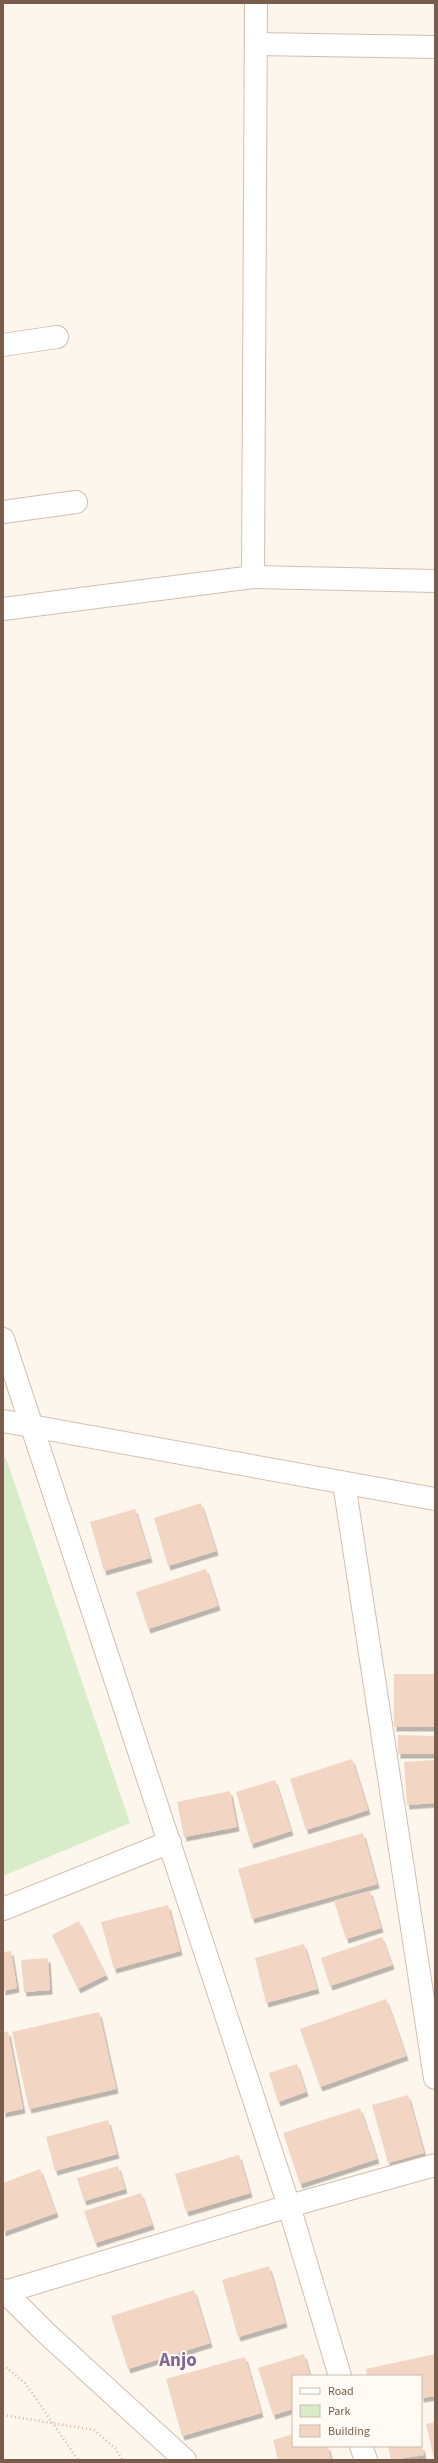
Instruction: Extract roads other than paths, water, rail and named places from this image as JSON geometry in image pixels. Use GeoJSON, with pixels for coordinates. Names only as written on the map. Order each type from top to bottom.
{"type":"FeatureCollection","features":[{"type":"Feature","properties":{"kind":"street"},"geometry":{"type":"LineString","coordinates":[[253,577],[257,44],[256,3]]}},
{"type":"Feature","properties":{"kind":"street"},"geometry":{"type":"LineString","coordinates":[[257,44],[435,47]]}},
{"type":"Feature","properties":{"kind":"street"},"geometry":{"type":"LineString","coordinates":[[3,345],[57,337]]}},
{"type":"Feature","properties":{"kind":"street"},"geometry":{"type":"LineString","coordinates":[[3,512],[76,502]]}},
{"type":"Feature","properties":{"kind":"street"},"geometry":{"type":"LineString","coordinates":[[3,609],[253,577],[435,580]]}},
{"type":"Feature","properties":{"kind":"street"},"geometry":{"type":"LineString","coordinates":[[3,1339],[170,1842],[288,2206],[340,2375]]}},
{"type":"Feature","properties":{"kind":"street"},"geometry":{"type":"LineString","coordinates":[[3,1421],[435,1499]]}},
{"type":"Feature","properties":{"kind":"street"},"geometry":{"type":"LineString","coordinates":[[344,1483],[435,2078]]}},
{"type":"Feature","properties":{"kind":"street"},"geometry":{"type":"LineString","coordinates":[[3,1910],[170,1842]]}},
{"type":"Feature","properties":{"kind":"street"},"geometry":{"type":"LineString","coordinates":[[185,2460],[45,2332],[4,2291],[288,2206],[435,2165]]}},
{"type":"Feature","properties":{"kind":"street"},"geometry":{"type":"LineString","coordinates":[[361,2447],[366,2460]]}},
{"type":"Feature","properties":{"kind":"district","name":"Anjo"},"geometry":{"type":"Point","coordinates":[178,2360]}}]}
